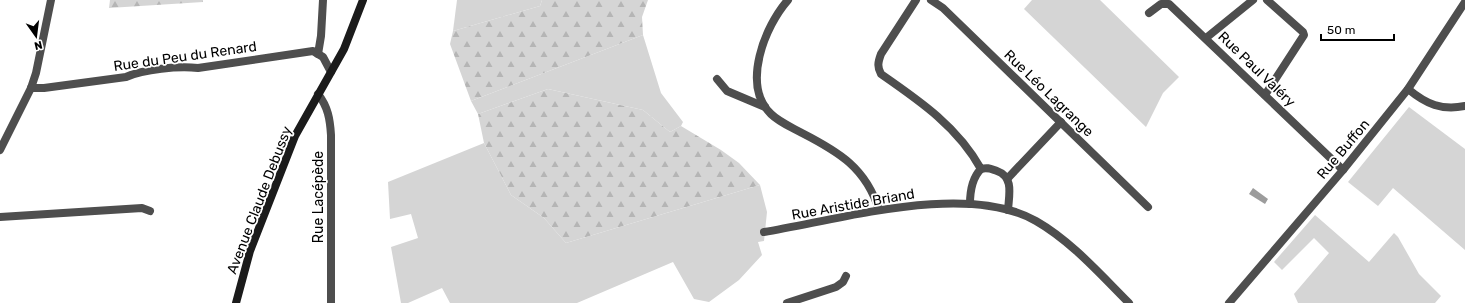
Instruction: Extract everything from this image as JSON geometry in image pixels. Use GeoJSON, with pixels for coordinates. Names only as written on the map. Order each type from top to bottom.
{"type":"FeatureCollection","features":[{"type":"Feature","properties":{"kind":"main road","name":"Avenue Claude Debussy"},"geometry":{"type":"LineString","coordinates":[[236,303],[250,251],[295,136],[344,49],[363,0]]}},
{"type":"Feature","properties":{"kind":"street"},"geometry":{"type":"LineString","coordinates":[[0,150],[31,88],[36,73],[51,0]]}},
{"type":"Feature","properties":{"kind":"street"},"geometry":{"type":"LineString","coordinates":[[323,0],[321,36],[318,54],[323,57],[331,72]]}},
{"type":"Feature","properties":{"kind":"street"},"geometry":{"type":"LineString","coordinates":[[765,107],[758,84],[757,68],[759,52],[767,31],[788,0]]}},
{"type":"Feature","properties":{"kind":"street"},"geometry":{"type":"LineString","coordinates":[[916,0],[881,54],[878,69],[881,74],[927,106],[947,124],[975,158],[981,169]]}},
{"type":"Feature","properties":{"kind":"street","name":"Rue Léo Lagrange"},"geometry":{"type":"LineString","coordinates":[[931,0],[943,8],[1148,207]]}},
{"type":"Feature","properties":{"kind":"street"},"geometry":{"type":"LineString","coordinates":[[1206,38],[1253,0]]}},
{"type":"Feature","properties":{"kind":"street"},"geometry":{"type":"LineString","coordinates":[[1265,95],[1304,36],[1303,32],[1267,0]]}},
{"type":"Feature","properties":{"kind":"street","name":"Rue Buffon"},"geometry":{"type":"LineString","coordinates":[[1229,303],[1343,170],[1408,89],[1465,2]]}},
{"type":"Feature","properties":{"kind":"street","name":"Rue Paul Valéry"},"geometry":{"type":"LineString","coordinates":[[1149,13],[1161,4],[1169,4],[1343,170]]}},
{"type":"Feature","properties":{"kind":"street","name":"Rue du Peu du Renard"},"geometry":{"type":"LineString","coordinates":[[31,88],[44,88],[126,77],[134,74],[187,67],[198,68],[313,51],[318,54]]}},
{"type":"Feature","properties":{"kind":"street"},"geometry":{"type":"LineString","coordinates":[[716,79],[727,91],[765,107],[783,123],[834,150],[855,167],[869,187],[879,210]]}},
{"type":"Feature","properties":{"kind":"street"},"geometry":{"type":"LineString","coordinates":[[1408,89],[1427,103],[1440,108],[1465,106]]}},
{"type":"Feature","properties":{"kind":"street","name":"Rue Lacépède"},"geometry":{"type":"LineString","coordinates":[[318,94],[325,103],[329,113],[331,135],[331,303]]}},
{"type":"Feature","properties":{"kind":"street"},"geometry":{"type":"LineString","coordinates":[[1008,178],[1061,122]]}},
{"type":"Feature","properties":{"kind":"street"},"geometry":{"type":"LineString","coordinates":[[970,204],[970,193],[976,174],[981,169],[987,167],[1002,172],[1008,178],[1010,186],[1008,210]]}},
{"type":"Feature","properties":{"kind":"street","name":"Rue Aristide Briand"},"geometry":{"type":"LineString","coordinates":[[764,232],[879,210],[918,205],[970,204],[1008,210],[1034,220],[1054,233],[1095,269],[1129,303]]}},
{"type":"Feature","properties":{"kind":"street"},"geometry":{"type":"LineString","coordinates":[[0,217],[142,208],[150,211]]}},
{"type":"Feature","properties":{"kind":"street"},"geometry":{"type":"LineString","coordinates":[[787,303],[836,286],[843,282],[846,276]]}},
{"type":"Feature","properties":{"kind":"green space"},"geometry":{"type":"Polygon","coordinates":[[[110,0],[203,0],[203,2],[109,8],[110,0]]]}},
{"type":"Feature","properties":{"kind":"green space"},"geometry":{"type":"Polygon","coordinates":[[[457,0],[542,0],[540,6],[453,31],[457,0]]]}},
{"type":"Feature","properties":{"kind":"green space"},"geometry":{"type":"Polygon","coordinates":[[[542,0],[648,0],[642,17],[643,35],[471,101],[450,44],[453,31],[540,6],[542,0]]]}},
{"type":"Feature","properties":{"kind":"green space"},"geometry":{"type":"Polygon","coordinates":[[[1032,0],[1100,0],[1179,77],[1163,93],[1146,127],[1024,9],[1032,0]]]}},
{"type":"Feature","properties":{"kind":"green space"},"geometry":{"type":"Polygon","coordinates":[[[643,35],[661,93],[683,122],[681,126],[670,132],[643,110],[548,89],[478,114],[471,101],[643,35]]]}},
{"type":"Feature","properties":{"kind":"green space"},"geometry":{"type":"Polygon","coordinates":[[[548,89],[643,110],[670,132],[681,126],[721,150],[739,163],[760,185],[566,243],[544,218],[511,195],[484,143],[478,114],[548,89]]]}},
{"type":"Feature","properties":{"kind":"green space"},"geometry":{"type":"Polygon","coordinates":[[[1409,107],[1465,149],[1465,250],[1393,188],[1378,206],[1348,182],[1409,107]]]}},
{"type":"Feature","properties":{"kind":"green space"},"geometry":{"type":"Polygon","coordinates":[[[484,143],[511,195],[544,218],[566,243],[760,185],[767,212],[764,241],[758,242],[762,255],[739,280],[709,302],[694,299],[673,262],[577,303],[450,303],[442,288],[408,303],[401,303],[391,247],[418,238],[411,214],[390,219],[388,182],[484,143]]]}},
{"type":"Feature","properties":{"kind":"green space"},"geometry":{"type":"Polygon","coordinates":[[[1315,215],[1369,262],[1394,233],[1398,237],[1419,274],[1441,296],[1435,303],[1298,303],[1294,294],[1329,253],[1314,238],[1282,270],[1274,262],[1315,215]]]}},
{"type":"Feature","properties":{"kind":"shaded area"},"geometry":{"type":"Polygon","coordinates":[[[1253,188],[1268,199],[1265,204],[1249,194],[1253,188]]]}}]}
